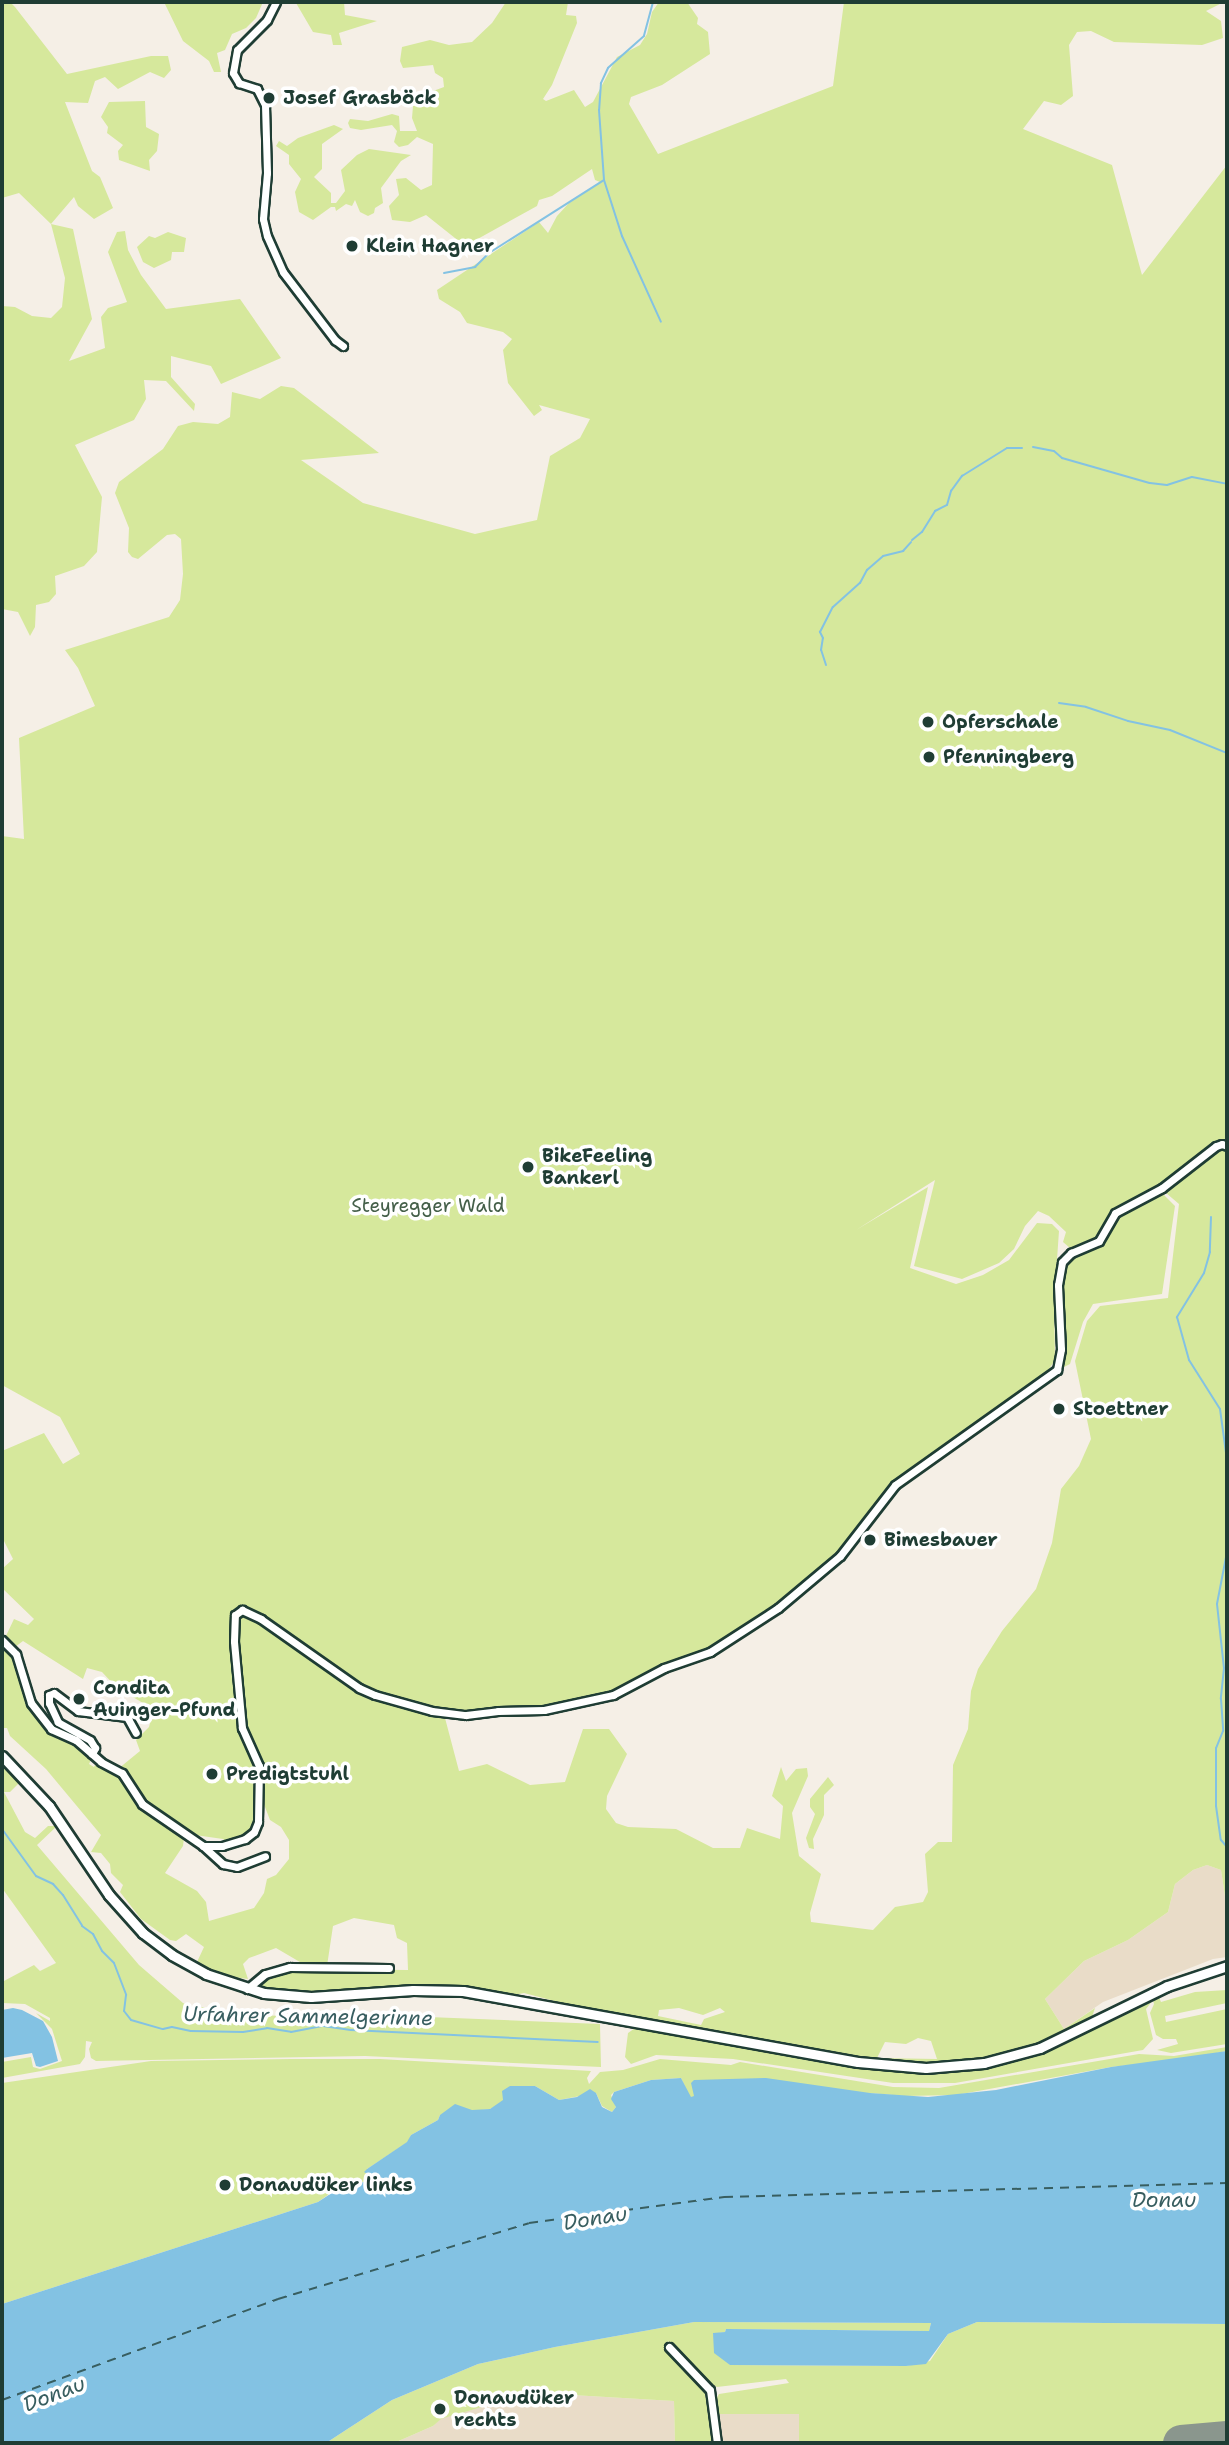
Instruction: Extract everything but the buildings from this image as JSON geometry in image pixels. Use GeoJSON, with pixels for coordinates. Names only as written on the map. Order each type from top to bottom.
{"type":"FeatureCollection","features":[{"type":"Feature","properties":{"kind":"main road"},"geometry":{"type":"LineString","coordinates":[[2,1756],[49,1806],[109,1895],[134,1924],[182,1962],[216,1979],[247,1989],[311,1997],[413,1990],[463,1991],[858,2062],[926,2068],[984,2063],[1040,2048],[1167,1986],[1227,1966]]}},
{"type":"Feature","properties":{"kind":"street"},"geometry":{"type":"LineString","coordinates":[[276,2],[267,20],[237,50],[233,74],[239,83],[257,89],[265,105],[267,173],[263,219],[267,236],[290,281],[335,340],[343,346]]}},
{"type":"Feature","properties":{"kind":"street"},"geometry":{"type":"LineString","coordinates":[[203,1846],[222,1846],[245,1839],[254,1832],[258,1822],[259,1766],[245,1737],[240,1716],[233,1624],[238,1612],[250,1612],[340,1675],[374,1695],[457,1715],[544,1710],[598,1700],[664,1668],[710,1652],[778,1608],[826,1570],[864,1527],[895,1485],[1057,1370],[1060,1349],[1058,1285],[1062,1262],[1071,1253],[1099,1241],[1115,1213],[1162,1188],[1216,1146],[1227,1146]]}},
{"type":"Feature","properties":{"kind":"street"},"geometry":{"type":"LineString","coordinates":[[2,1640],[16,1654],[31,1703],[51,1729],[76,1740],[126,1778],[142,1804],[203,1846],[223,1864],[237,1867],[265,1856]]}},
{"type":"Feature","properties":{"kind":"street"},"geometry":{"type":"LineString","coordinates":[[92,1754],[96,1748],[90,1740],[58,1722],[49,1703],[49,1695],[54,1693],[86,1714],[123,1715],[136,1733]]}},
{"type":"Feature","properties":{"kind":"street"},"geometry":{"type":"LineString","coordinates":[[247,1989],[265,1974],[290,1967],[389,1968]]}},
{"type":"Feature","properties":{"kind":"street"},"geometry":{"type":"LineString","coordinates":[[669,2347],[710,2389],[716,2443]]}},
{"type":"Feature","properties":{"kind":"shaded area"},"geometry":{"type":"Polygon","coordinates":[[[1207,1865],[1221,1870],[1227,1909],[1227,1957],[1213,1959],[1103,2002],[1064,2029],[1045,1999],[1084,1961],[1128,1940],[1168,1912],[1175,1884],[1193,1870],[1207,1865]]]}},
{"type":"Feature","properties":{"kind":"shaded area"},"geometry":{"type":"Polygon","coordinates":[[[572,2395],[674,2401],[675,2443],[394,2443],[433,2426],[440,2419],[499,2402],[572,2395]]]}},
{"type":"Feature","properties":{"kind":"shaded area"},"geometry":{"type":"Polygon","coordinates":[[[716,2414],[799,2414],[799,2443],[720,2443],[716,2414]]]}},
{"type":"Feature","properties":{"kind":"green space"},"geometry":{"type":"Polygon","coordinates":[[[2,2],[10,2],[15,7],[67,74],[151,56],[168,56],[171,70],[164,78],[150,72],[118,89],[105,77],[95,81],[88,103],[65,102],[92,171],[100,177],[113,208],[94,219],[78,206],[74,197],[51,224],[19,193],[2,198],[2,2]]]}},
{"type":"Feature","properties":{"kind":"green space"},"geometry":{"type":"Polygon","coordinates":[[[164,2],[263,2],[256,18],[246,28],[232,34],[225,50],[217,53],[221,72],[214,72],[209,61],[183,41],[164,2]]]}},
{"type":"Feature","properties":{"kind":"green space"},"geometry":{"type":"Polygon","coordinates":[[[344,2],[345,15],[377,21],[339,33],[342,45],[333,45],[331,35],[313,32],[296,3],[344,2]]]}},
{"type":"Feature","properties":{"kind":"green space","name":"Steyregger Wald"},"geometry":{"type":"Polygon","coordinates":[[[506,2],[568,2],[566,15],[576,16],[577,23],[552,85],[543,99],[546,101],[574,90],[585,107],[593,102],[617,57],[640,45],[647,34],[652,12],[659,2],[687,2],[698,18],[697,24],[708,32],[710,54],[662,85],[631,97],[629,104],[658,154],[833,86],[844,2],[1220,4],[1206,11],[1221,21],[1223,38],[1202,45],[1114,42],[1091,31],[1077,32],[1069,45],[1073,96],[1061,105],[1044,101],[1023,129],[1112,165],[1142,275],[1227,165],[1227,1909],[1221,1870],[1207,1865],[1193,1870],[1175,1884],[1168,1912],[1128,1940],[1084,1961],[1045,1999],[1064,2029],[1095,2008],[1091,2020],[1055,2038],[996,2056],[943,2063],[873,2060],[566,2004],[524,1993],[514,1995],[451,1986],[391,1986],[320,1992],[280,1991],[256,1985],[270,1974],[294,1969],[408,1970],[407,1943],[397,1938],[394,1925],[354,1918],[333,1926],[327,1966],[305,1965],[276,1948],[249,1958],[243,1964],[248,1979],[225,1976],[197,1962],[204,1947],[186,1934],[176,1941],[170,1940],[141,1919],[120,1892],[123,1885],[111,1873],[110,1864],[101,1853],[91,1852],[101,1835],[46,1769],[10,1736],[7,1728],[2,1728],[2,1643],[17,1659],[26,1698],[50,1731],[81,1746],[91,1760],[89,1764],[94,1767],[96,1763],[120,1775],[126,1780],[136,1801],[184,1838],[183,1846],[165,1873],[197,1891],[206,1902],[209,1921],[254,1908],[264,1893],[267,1879],[276,1875],[289,1859],[289,1840],[281,1827],[270,1820],[260,1794],[252,1831],[228,1843],[223,1839],[188,1834],[145,1804],[127,1775],[118,1769],[140,1751],[136,1740],[149,1727],[152,1715],[148,1706],[116,1687],[102,1672],[87,1668],[83,1679],[23,1641],[15,1647],[5,1638],[14,1619],[28,1625],[34,1619],[2,1588],[2,1569],[13,1559],[2,1537],[2,1451],[44,1433],[63,1464],[80,1454],[60,1417],[2,1385],[2,836],[24,839],[19,738],[95,706],[78,668],[65,650],[169,617],[180,600],[183,574],[181,539],[175,534],[167,535],[138,559],[132,557],[128,552],[129,528],[115,493],[119,482],[163,449],[178,426],[193,422],[218,424],[230,417],[232,392],[260,399],[281,386],[294,388],[379,453],[301,460],[363,503],[475,534],[537,520],[550,456],[580,438],[590,419],[539,405],[542,410],[534,416],[508,383],[503,350],[512,339],[503,332],[467,323],[460,312],[439,299],[437,290],[539,222],[548,233],[557,216],[569,203],[600,182],[595,180],[592,169],[552,196],[539,200],[537,206],[465,246],[426,215],[410,222],[392,220],[389,206],[399,195],[396,179],[406,178],[421,190],[432,185],[433,144],[417,137],[408,145],[399,147],[394,142],[397,131],[392,125],[361,130],[350,128],[348,123],[350,119],[368,121],[392,114],[399,116],[400,131],[417,131],[412,118],[413,106],[425,94],[444,87],[443,78],[435,73],[433,65],[403,68],[400,61],[402,47],[430,40],[449,45],[472,42],[492,23],[506,2]],[[935,1180],[856,1230],[928,1187],[910,1268],[956,1284],[983,1275],[1009,1260],[1037,1223],[1052,1224],[1059,1231],[1054,1302],[1055,1360],[1047,1372],[895,1487],[847,1551],[809,1587],[753,1629],[708,1656],[647,1679],[608,1700],[533,1714],[529,1708],[443,1711],[375,1694],[247,1608],[237,1609],[230,1624],[237,1721],[248,1747],[251,1744],[242,1720],[236,1628],[239,1616],[244,1613],[251,1615],[361,1690],[445,1718],[459,1771],[487,1764],[530,1785],[565,1782],[583,1729],[609,1729],[627,1754],[607,1796],[606,1809],[616,1823],[628,1827],[676,1829],[713,1848],[740,1848],[747,1828],[780,1839],[783,1806],[772,1796],[781,1767],[786,1781],[796,1769],[807,1768],[808,1776],[792,1813],[799,1856],[821,1874],[810,1913],[811,1922],[873,1930],[895,1907],[923,1902],[928,1892],[925,1854],[938,1842],[952,1842],[953,1765],[968,1729],[971,1691],[978,1669],[1002,1631],[1036,1589],[1052,1543],[1061,1489],[1079,1466],[1091,1439],[1075,1361],[1087,1321],[1100,1306],[1168,1298],[1179,1204],[1159,1187],[1113,1213],[1095,1242],[1070,1248],[1063,1242],[1066,1232],[1049,1216],[1038,1211],[1025,1226],[1014,1249],[999,1263],[962,1279],[914,1266],[935,1180]],[[679,2008],[659,2010],[658,2016],[701,2025],[704,2019],[725,2012],[720,2008],[703,2015],[679,2008]],[[918,2038],[906,2044],[885,2042],[877,2058],[937,2059],[931,2041],[918,2038]]]}},
{"type":"Feature","properties":{"kind":"green space"},"geometry":{"type":"Polygon","coordinates":[[[145,101],[146,127],[159,134],[157,151],[149,160],[150,171],[119,160],[118,151],[123,145],[107,133],[108,127],[101,117],[109,102],[145,101]]]}},
{"type":"Feature","properties":{"kind":"green space"},"geometry":{"type":"Polygon","coordinates":[[[334,125],[343,129],[322,144],[322,169],[314,177],[331,193],[331,203],[336,203],[345,191],[341,170],[357,155],[369,149],[411,155],[401,161],[381,188],[383,203],[375,208],[374,213],[368,216],[360,212],[355,200],[352,206],[346,204],[336,211],[335,207],[331,207],[313,220],[299,212],[295,192],[301,179],[289,164],[289,155],[276,146],[279,141],[287,146],[298,138],[334,125]]]}},
{"type":"Feature","properties":{"kind":"green space"},"geometry":{"type":"Polygon","coordinates":[[[51,224],[73,229],[92,319],[69,361],[105,348],[101,317],[108,308],[127,302],[108,252],[117,232],[125,231],[128,250],[141,275],[166,309],[240,299],[281,358],[221,384],[211,366],[171,356],[171,377],[195,404],[194,411],[166,381],[144,380],[146,399],[134,420],[75,445],[102,497],[97,552],[84,566],[55,576],[56,594],[49,602],[36,605],[35,627],[30,636],[18,612],[2,609],[2,306],[15,307],[32,316],[51,318],[62,307],[65,278],[51,224]]]}},
{"type":"Feature","properties":{"kind":"green space"},"geometry":{"type":"Polygon","coordinates":[[[168,232],[186,238],[184,252],[172,252],[171,260],[154,268],[143,262],[137,247],[149,236],[155,238],[168,232]]]}},
{"type":"Feature","properties":{"kind":"green space"},"geometry":{"type":"Polygon","coordinates":[[[1161,1192],[1175,1206],[1162,1294],[1093,1304],[1083,1322],[1070,1364],[1064,1367],[1061,1365],[1061,1268],[1069,1256],[1095,1246],[1117,1213],[1161,1192]]]}},
{"type":"Feature","properties":{"kind":"green space"},"geometry":{"type":"Polygon","coordinates":[[[2,1764],[21,1781],[10,1792],[4,1792],[25,1832],[35,1838],[48,1826],[57,1826],[37,1845],[139,1965],[183,2003],[197,2009],[202,2007],[233,2016],[378,2015],[600,2024],[601,2067],[365,2056],[96,2061],[91,2058],[89,2049],[92,2042],[86,2041],[85,2057],[80,2064],[2,2078],[2,2062],[31,2057],[33,2067],[40,2069],[62,2061],[52,2029],[36,2013],[50,2021],[50,2018],[25,2004],[2,2003],[2,1982],[34,1965],[40,1971],[56,1963],[2,1888],[2,1764]]]}},
{"type":"Feature","properties":{"kind":"green space"},"geometry":{"type":"Polygon","coordinates":[[[828,1777],[834,1785],[824,1795],[824,1815],[813,1839],[814,1849],[809,1848],[806,1838],[815,1814],[810,1807],[810,1799],[828,1777]]]}},
{"type":"Feature","properties":{"kind":"green space"},"geometry":{"type":"Polygon","coordinates":[[[1227,1990],[1227,2003],[1165,2016],[1166,2022],[1227,2009],[1227,2044],[1171,2053],[1157,2050],[1178,2044],[1176,2039],[1163,2039],[1156,2035],[1150,2013],[1153,2000],[1146,2009],[1153,2039],[1143,2050],[955,2083],[893,2083],[733,2059],[656,2055],[631,2064],[625,2057],[628,2033],[638,2026],[862,2068],[917,2073],[955,2072],[1004,2064],[1055,2048],[1158,1995],[1161,2002],[1195,1992],[1227,1990]]]}},
{"type":"Feature","properties":{"kind":"green space"},"geometry":{"type":"Polygon","coordinates":[[[1227,2047],[1227,2051],[1179,2060],[1111,2067],[956,2095],[904,2096],[870,2093],[690,2097],[681,2078],[651,2080],[614,2092],[611,2095],[616,2107],[612,2112],[602,2106],[596,2093],[559,2100],[535,2086],[490,2109],[440,2115],[438,2120],[411,2135],[408,2142],[367,2169],[372,2178],[370,2181],[339,2187],[318,2202],[2,2304],[2,2083],[151,2061],[380,2059],[591,2071],[587,2078],[589,2084],[600,2072],[623,2070],[660,2059],[731,2065],[740,2062],[893,2087],[939,2088],[1139,2054],[1174,2056],[1227,2047]]]}},
{"type":"Feature","properties":{"kind":"green space"},"geometry":{"type":"Polygon","coordinates":[[[694,2322],[931,2323],[929,2331],[726,2329],[725,2332],[713,2334],[730,2365],[906,2366],[930,2361],[948,2334],[977,2322],[1227,2324],[1227,2443],[799,2443],[799,2414],[716,2414],[715,2401],[719,2394],[789,2383],[786,2379],[717,2387],[699,2377],[668,2341],[665,2346],[705,2392],[712,2443],[675,2443],[674,2401],[572,2395],[499,2402],[441,2419],[433,2426],[394,2443],[326,2443],[392,2400],[478,2364],[694,2322]]]}},
{"type":"Feature","properties":{"kind":"water"},"geometry":{"type":"Polygon","coordinates":[[[13,2008],[43,2021],[52,2037],[58,2061],[40,2067],[36,2066],[32,2053],[2,2058],[2,2010],[13,2008]]]}},
{"type":"Feature","properties":{"kind":"water","name":"Donau"},"geometry":{"type":"Polygon","coordinates":[[[1227,2051],[1227,2324],[977,2322],[948,2334],[926,2364],[906,2366],[730,2365],[714,2353],[713,2333],[725,2332],[726,2329],[929,2331],[931,2323],[694,2322],[478,2364],[392,2400],[326,2443],[2,2443],[2,2304],[318,2202],[344,2185],[370,2181],[371,2176],[364,2172],[367,2169],[407,2142],[411,2135],[438,2120],[440,2115],[455,2104],[472,2110],[490,2109],[503,2100],[502,2091],[510,2086],[535,2086],[559,2100],[577,2097],[590,2089],[596,2093],[602,2107],[612,2112],[616,2107],[611,2099],[614,2092],[651,2080],[681,2078],[691,2097],[694,2096],[691,2083],[694,2080],[766,2078],[870,2093],[928,2097],[996,2090],[1111,2067],[1227,2051]]]}},
{"type":"Feature","properties":{"kind":"waterway"},"geometry":{"type":"LineString","coordinates":[[653,2],[644,36],[608,68],[601,83],[599,110],[604,180],[622,236],[661,322]]}},
{"type":"Feature","properties":{"kind":"waterway"},"geometry":{"type":"LineString","coordinates":[[444,273],[475,267],[489,253],[604,180]]}},
{"type":"Feature","properties":{"kind":"waterway"},"geometry":{"type":"LineString","coordinates":[[1033,447],[1054,451],[1062,458],[1149,483]]}},
{"type":"Feature","properties":{"kind":"waterway"},"geometry":{"type":"LineString","coordinates":[[912,540],[922,532],[935,511],[947,505],[951,491],[962,476],[1007,448],[1022,448]]}},
{"type":"Feature","properties":{"kind":"waterway"},"geometry":{"type":"LineString","coordinates":[[1150,483],[1167,485],[1192,477],[1227,484]]}},
{"type":"Feature","properties":{"kind":"waterway"},"geometry":{"type":"LineString","coordinates":[[826,665],[821,650],[823,638],[820,632],[833,607],[860,583],[867,570],[883,556],[903,551],[911,542]]}},
{"type":"Feature","properties":{"kind":"waterway"},"geometry":{"type":"LineString","coordinates":[[1059,703],[1086,707],[1128,721],[1170,730],[1227,753]]}},
{"type":"Feature","properties":{"kind":"waterway"},"geometry":{"type":"LineString","coordinates":[[1211,1217],[1210,1252],[1204,1273],[1177,1317],[1189,1360],[1220,1409],[1227,1460]]}},
{"type":"Feature","properties":{"kind":"waterway"},"geometry":{"type":"LineString","coordinates":[[1227,1552],[1217,1604],[1224,1668],[1221,1699],[1223,1731],[1216,1748],[1216,1806],[1221,1840],[1227,1847]]}},
{"type":"Feature","properties":{"kind":"waterway","name":"Urfahrer Sammelgerinne"},"geometry":{"type":"LineString","coordinates":[[2,1829],[36,1876],[53,1884],[63,1895],[82,1926],[93,1934],[102,1951],[114,1963],[126,1995],[124,2011],[131,2020],[163,2029],[172,2027],[191,2031],[243,2032],[267,2028],[291,2032],[323,2026],[351,2030],[598,2042]]}},
{"type":"Feature","properties":{"kind":"ferry route"},"geometry":{"type":"LineString","coordinates":[[2,2400],[278,2299],[529,2223],[724,2197],[1227,2183]]}},
{"type":"Feature","properties":{"kind":"runway"},"geometry":{"type":"LineString","coordinates":[[1181,2443],[1227,2439]]}},
{"type":"Feature","properties":{"kind":"place","name":"Josef Grasböck"},"geometry":{"type":"Point","coordinates":[269,98]}},
{"type":"Feature","properties":{"kind":"place","name":"Klein Hagner"},"geometry":{"type":"Point","coordinates":[352,246]}},
{"type":"Feature","properties":{"kind":"place","name":"Opferschale"},"geometry":{"type":"Point","coordinates":[928,722]}},
{"type":"Feature","properties":{"kind":"place","name":"Pfenningberg"},"geometry":{"type":"Point","coordinates":[929,757]}},
{"type":"Feature","properties":{"kind":"place","name":"BikeFeeling Bankerl"},"geometry":{"type":"Point","coordinates":[528,1167]}},
{"type":"Feature","properties":{"kind":"place","name":"Stoettner"},"geometry":{"type":"Point","coordinates":[1059,1409]}},
{"type":"Feature","properties":{"kind":"place","name":"Bimesbauer"},"geometry":{"type":"Point","coordinates":[870,1540]}},
{"type":"Feature","properties":{"kind":"place","name":"Condita Auinger-Pfund"},"geometry":{"type":"Point","coordinates":[79,1699]}},
{"type":"Feature","properties":{"kind":"place","name":"Predigtstuhl"},"geometry":{"type":"Point","coordinates":[212,1774]}},
{"type":"Feature","properties":{"kind":"place","name":"Donaudüker links"},"geometry":{"type":"Point","coordinates":[225,2185]}},
{"type":"Feature","properties":{"kind":"place","name":"Donaudüker rechts"},"geometry":{"type":"Point","coordinates":[440,2409]}}]}
